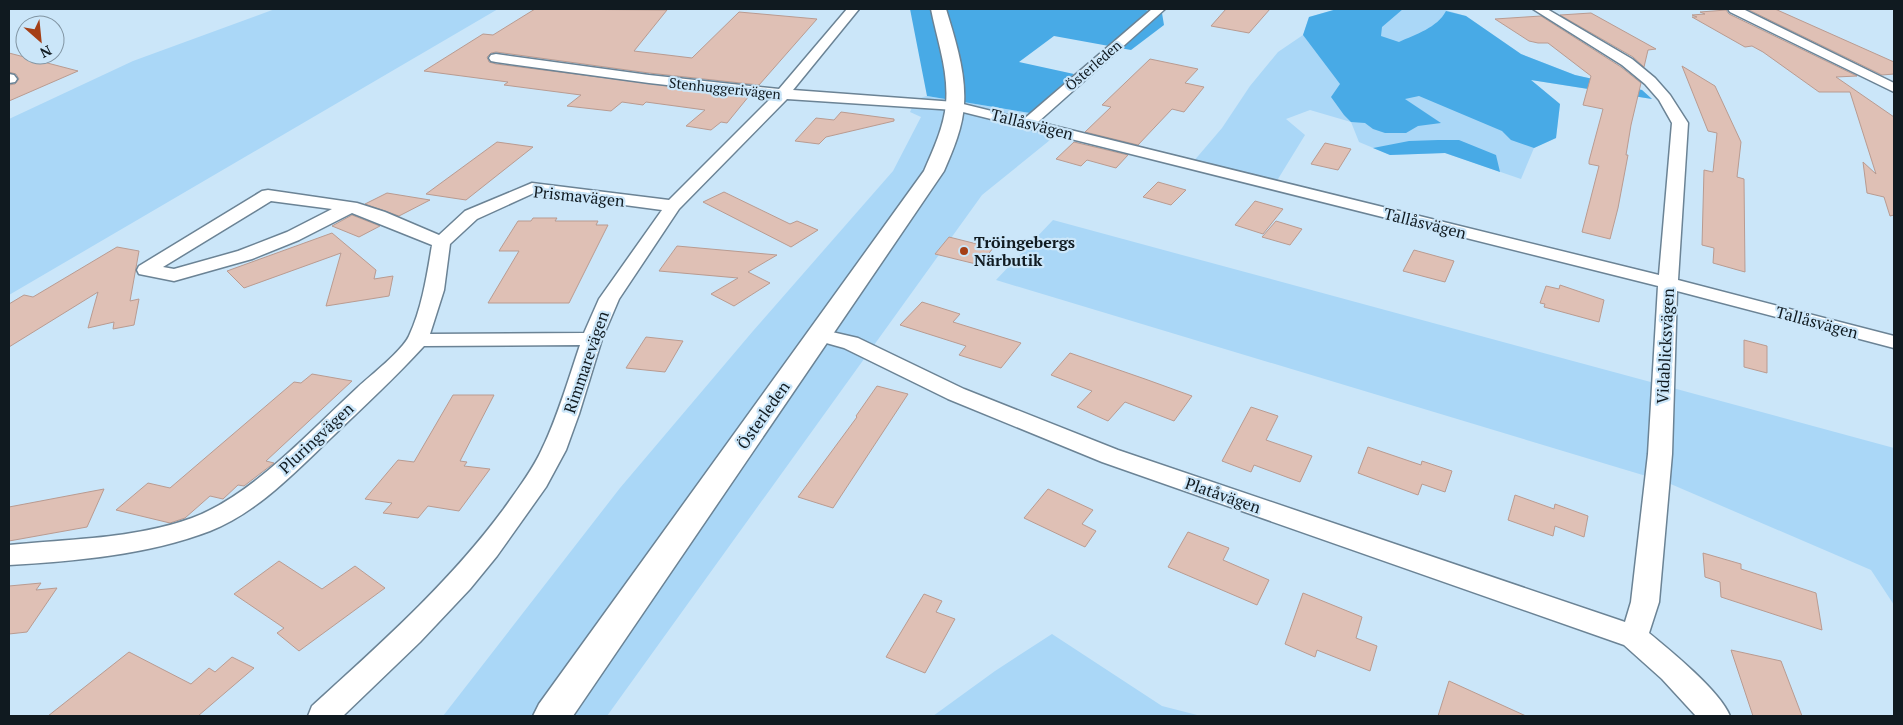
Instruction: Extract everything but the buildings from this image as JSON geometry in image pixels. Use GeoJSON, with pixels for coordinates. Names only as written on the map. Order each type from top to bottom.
{"type":"FeatureCollection","features":[{"type":"Feature","properties":{"kind":"street","name":"Rimmarevägen"},"geometry":{"type":"LineString","coordinates":[[323,716],[410,634],[461,581],[537,481],[554,450],[592,340],[609,298],[672,206],[783,94],[853,9]]}},
{"type":"Feature","properties":{"kind":"street","name":"Österleden"},"geometry":{"type":"LineString","coordinates":[[552,716],[934,171],[946,143],[955,106],[950,50],[938,9]]}},
{"type":"Feature","properties":{"kind":"street","name":"Österleden"},"geometry":{"type":"LineString","coordinates":[[1028,123],[1159,9]]}},
{"type":"Feature","properties":{"kind":"street","name":"Vidablicksvägen"},"geometry":{"type":"LineString","coordinates":[[1539,9],[1627,62],[1650,81],[1665,98],[1680,123],[1668,283],[1658,474],[1645,602],[1634,637]]}},
{"type":"Feature","properties":{"kind":"street"},"geometry":{"type":"LineString","coordinates":[[1734,9],[1894,88]]}},
{"type":"Feature","properties":{"kind":"street","name":"Stenhuggerivägen"},"geometry":{"type":"LineString","coordinates":[[496,58],[649,79],[783,94],[955,106]]}},
{"type":"Feature","properties":{"kind":"street","name":"Tallåsvägen"},"geometry":{"type":"LineString","coordinates":[[955,106],[1668,283],[1894,342]]}},
{"type":"Feature","properties":{"kind":"street","name":"Prismavägen"},"geometry":{"type":"LineString","coordinates":[[441,242],[471,215],[532,188],[672,206]]}},
{"type":"Feature","properties":{"kind":"street"},"geometry":{"type":"LineString","coordinates":[[350,208],[293,236],[244,255],[174,276],[146,270],[268,195],[350,208],[379,216],[441,242]]}},
{"type":"Feature","properties":{"kind":"street","name":"Pluringvägen"},"geometry":{"type":"LineString","coordinates":[[9,555],[81,549],[157,538],[202,524],[240,504],[273,479],[392,368],[418,340],[434,290],[441,242]]}},
{"type":"Feature","properties":{"kind":"street","name":"Platåvägen"},"geometry":{"type":"LineString","coordinates":[[819,335],[851,343],[956,394],[1110,456],[1634,637]]}},
{"type":"Feature","properties":{"kind":"street"},"geometry":{"type":"LineString","coordinates":[[418,340],[592,340]]}},
{"type":"Feature","properties":{"kind":"street"},"geometry":{"type":"LineString","coordinates":[[1634,637],[1672,670],[1715,716]]}},
{"type":"Feature","properties":{"kind":"shaded area"},"geometry":{"type":"Polygon","coordinates":[[[275,9],[498,9],[9,295],[9,119],[133,61],[275,9]]]}},
{"type":"Feature","properties":{"kind":"shaded area"},"geometry":{"type":"Polygon","coordinates":[[[910,9],[1140,9],[1162,13],[1164,25],[1131,50],[1054,36],[1019,62],[1074,74],[1030,113],[927,96],[910,9]]]}},
{"type":"Feature","properties":{"kind":"shaded area"},"geometry":{"type":"Polygon","coordinates":[[[1337,9],[1442,9],[1466,16],[1521,54],[1575,75],[1642,90],[1652,99],[1531,80],[1560,104],[1556,138],[1534,148],[1521,179],[1445,153],[1390,155],[1359,142],[1351,122],[1310,110],[1286,119],[1305,135],[1278,179],[1266,189],[1187,169],[1222,128],[1250,86],[1278,52],[1303,35],[1309,17],[1337,9]]]}},
{"type":"Feature","properties":{"kind":"shaded area"},"geometry":{"type":"Polygon","coordinates":[[[1337,9],[1403,9],[1382,27],[1381,36],[1399,42],[1432,26],[1446,11],[1466,16],[1521,54],[1575,75],[1642,90],[1652,99],[1531,80],[1560,104],[1556,138],[1534,148],[1511,140],[1502,131],[1419,96],[1405,99],[1441,123],[1418,126],[1406,133],[1385,133],[1373,129],[1365,123],[1351,122],[1344,115],[1331,97],[1340,84],[1303,35],[1309,17],[1337,9]]]}},
{"type":"Feature","properties":{"kind":"shaded area"},"geometry":{"type":"Polygon","coordinates":[[[927,96],[1030,113],[1055,136],[982,195],[607,716],[443,716],[620,488],[753,331],[893,171],[921,117],[910,112],[916,99],[927,96]]]}},
{"type":"Feature","properties":{"kind":"shaded area"},"geometry":{"type":"Polygon","coordinates":[[[1459,140],[1496,155],[1500,172],[1445,153],[1390,155],[1373,148],[1409,141],[1459,140]]]}},
{"type":"Feature","properties":{"kind":"shaded area"},"geometry":{"type":"Polygon","coordinates":[[[1053,220],[1894,448],[1894,605],[1871,570],[1666,482],[996,280],[1053,220]]]}},
{"type":"Feature","properties":{"kind":"shaded area"},"geometry":{"type":"Polygon","coordinates":[[[1052,634],[1162,706],[1201,716],[933,716],[995,671],[1052,634]]]}},
{"type":"Feature","properties":{"kind":"place","name":"Tröingebergs Närbutik"},"geometry":{"type":"Point","coordinates":[964,251]}}]}
